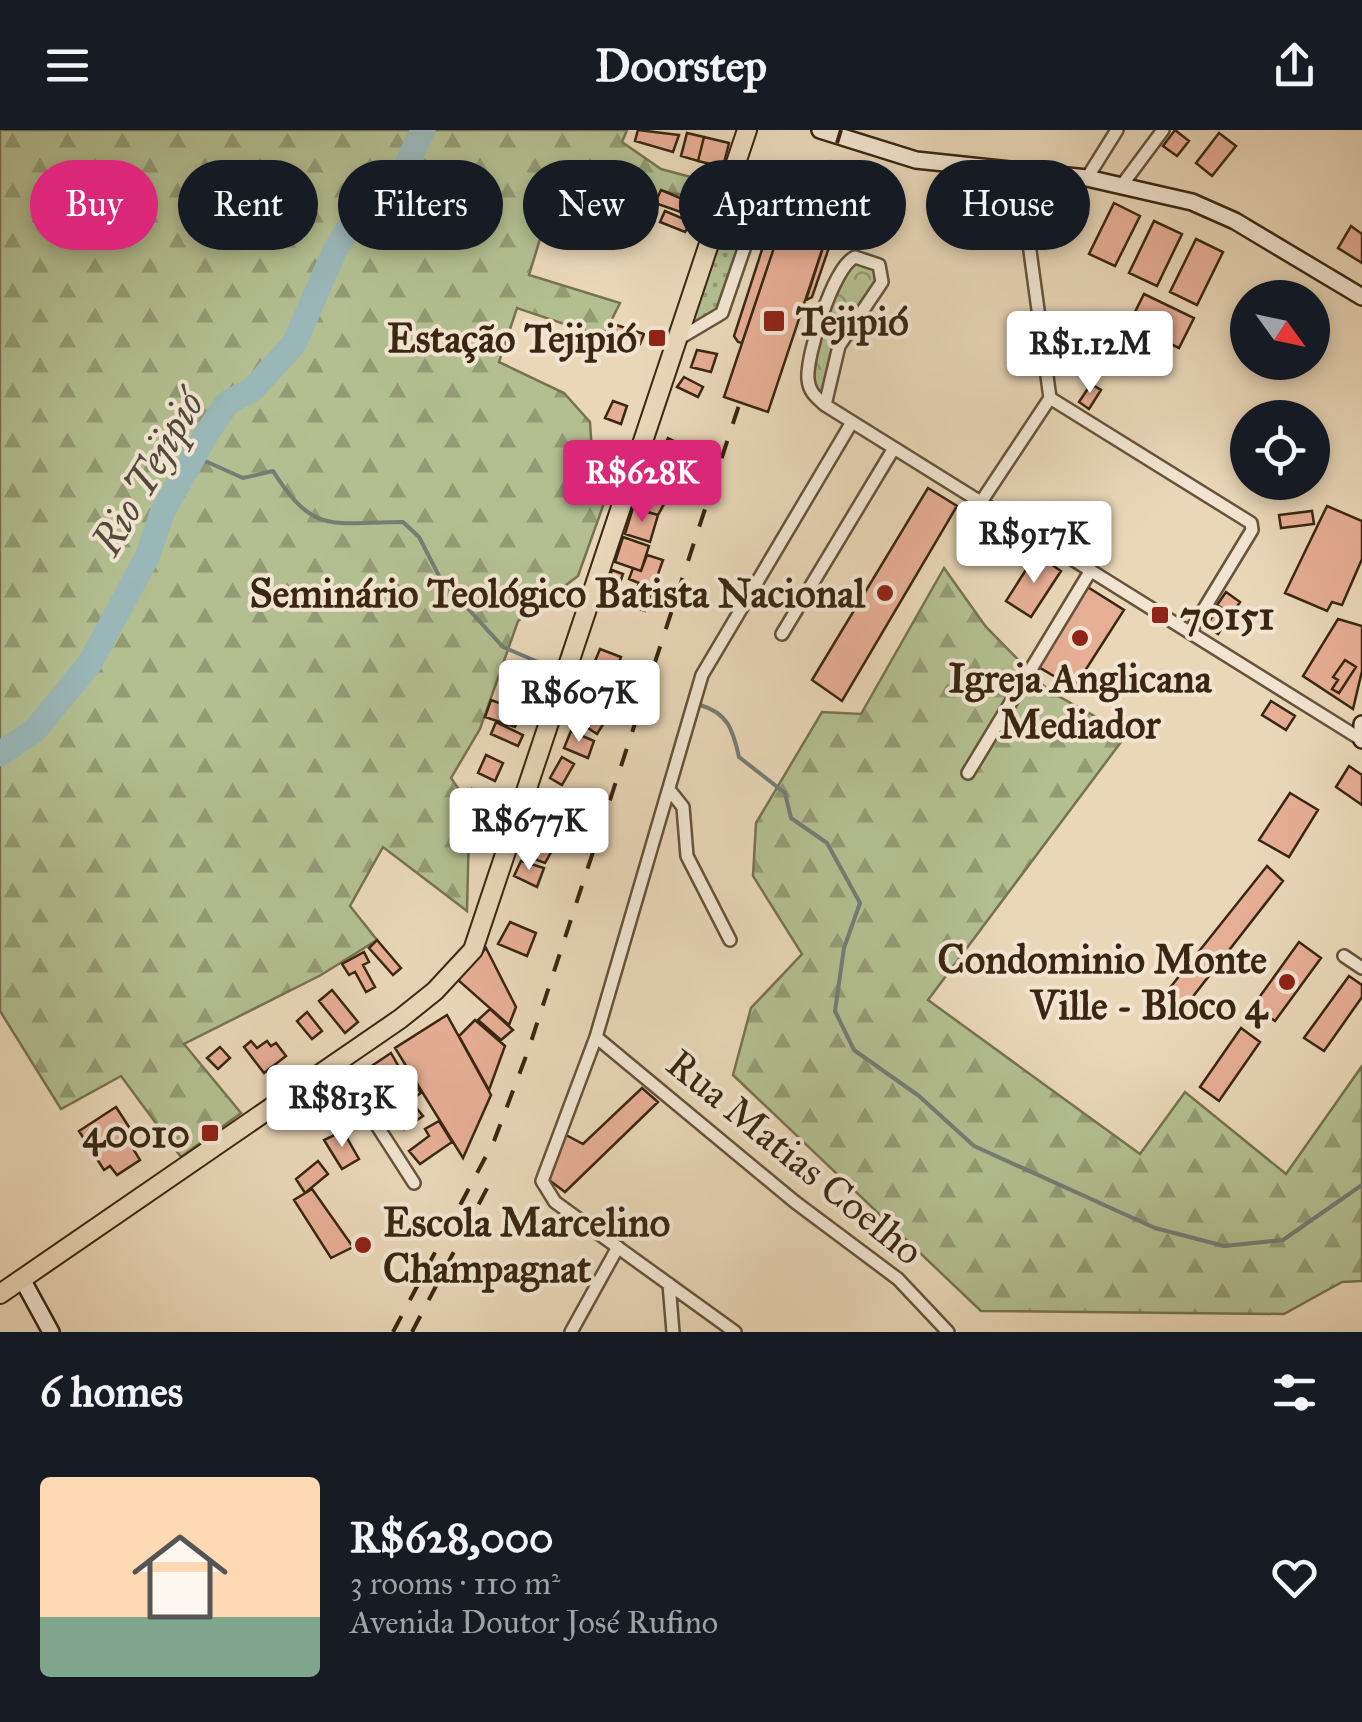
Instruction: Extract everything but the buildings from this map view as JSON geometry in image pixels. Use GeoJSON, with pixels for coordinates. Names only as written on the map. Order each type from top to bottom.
{"type":"FeatureCollection","features":[{"type":"Feature","properties":{"kind":"main road"},"geometry":{"type":"LineString","coordinates":[[738,160],[747,130]]}},
{"type":"Feature","properties":{"kind":"main road"},"geometry":{"type":"LineString","coordinates":[[0,1294],[435,991],[478,942],[709,250]]}},
{"type":"Feature","properties":{"kind":"street"},"geometry":{"type":"LineString","coordinates":[[820,130],[926,161]]}},
{"type":"Feature","properties":{"kind":"street"},"geometry":{"type":"LineString","coordinates":[[1090,173],[1117,130]]}},
{"type":"Feature","properties":{"kind":"street"},"geometry":{"type":"LineString","coordinates":[[1122,185],[1163,130]]}},
{"type":"Feature","properties":{"kind":"street"},"geometry":{"type":"LineString","coordinates":[[1090,179],[1212,209],[1362,296]]}},
{"type":"Feature","properties":{"kind":"street"},"geometry":{"type":"LineString","coordinates":[[680,338],[722,313],[745,250]]}},
{"type":"Feature","properties":{"kind":"street"},"geometry":{"type":"LineString","coordinates":[[982,502],[1050,398],[1031,250]]}},
{"type":"Feature","properties":{"kind":"street"},"geometry":{"type":"LineString","coordinates":[[825,405],[839,346],[882,282],[880,265],[872,260],[848,260],[824,314],[808,377],[812,393],[825,405],[1190,632],[1361,734]]}},
{"type":"Feature","properties":{"kind":"street"},"geometry":{"type":"LineString","coordinates":[[1050,398],[1252,523],[1252,530],[1190,632]]}},
{"type":"Feature","properties":{"kind":"street"},"geometry":{"type":"LineString","coordinates":[[735,1332],[555,1202],[542,1182],[596,1037],[672,792],[696,692],[709,660],[852,422]]}},
{"type":"Feature","properties":{"kind":"street"},"geometry":{"type":"LineString","coordinates":[[782,634],[894,448]]}},
{"type":"Feature","properties":{"kind":"street"},"geometry":{"type":"LineString","coordinates":[[968,773],[1091,570]]}},
{"type":"Feature","properties":{"kind":"street"},"geometry":{"type":"LineString","coordinates":[[672,792],[683,807],[687,856],[730,940]]}},
{"type":"Feature","properties":{"kind":"street"},"geometry":{"type":"LineString","coordinates":[[1344,956],[1362,968]]}},
{"type":"Feature","properties":{"kind":"street","name":"Rua Matias Coelho"},"geometry":{"type":"LineString","coordinates":[[596,1037],[824,1226],[898,1279],[948,1332]]}},
{"type":"Feature","properties":{"kind":"street"},"geometry":{"type":"LineString","coordinates":[[336,1062],[414,1183]]}},
{"type":"Feature","properties":{"kind":"street"},"geometry":{"type":"LineString","coordinates":[[571,1332],[618,1246]]}},
{"type":"Feature","properties":{"kind":"street"},"geometry":{"type":"LineString","coordinates":[[22,1279],[51,1332]]}},
{"type":"Feature","properties":{"kind":"street"},"geometry":{"type":"LineString","coordinates":[[669,1284],[673,1332]]}},
{"type":"Feature","properties":{"kind":"green space"},"geometry":{"type":"Polygon","coordinates":[[[0,130],[627,130],[622,142],[648,160],[523,160],[523,250],[537,250],[529,275],[620,303],[603,337],[517,308],[499,362],[564,393],[590,422],[592,453],[613,478],[578,576],[518,621],[480,729],[451,778],[462,794],[453,809],[469,828],[467,911],[383,847],[350,906],[377,940],[321,975],[184,1044],[241,1113],[181,1157],[121,1076],[61,1109],[0,1011],[0,130]]]}},
{"type":"Feature","properties":{"kind":"green space"},"geometry":{"type":"Polygon","coordinates":[[[659,168],[679,174],[679,194],[661,191],[659,195],[659,168]]]}},
{"type":"Feature","properties":{"kind":"green space"},"geometry":{"type":"Polygon","coordinates":[[[713,250],[746,250],[721,314],[689,329],[713,250]]]}},
{"type":"Feature","properties":{"kind":"green space"},"geometry":{"type":"Polygon","coordinates":[[[859,258],[883,274],[849,328],[822,404],[811,393],[810,353],[836,272],[859,258]]]}},
{"type":"Feature","properties":{"kind":"green space"},"geometry":{"type":"Polygon","coordinates":[[[944,568],[986,627],[1049,691],[1127,734],[928,1000],[1140,1154],[1185,1092],[1286,1174],[1362,1066],[1362,1281],[1342,1282],[1284,1314],[981,1311],[733,1075],[751,1008],[802,954],[753,876],[756,823],[822,712],[861,714],[944,568]]]}},
{"type":"Feature","properties":{"kind":"waterway","name":"Rio Tejipió"},"geometry":{"type":"LineString","coordinates":[[0,754],[35,730],[90,663],[147,557],[163,511],[207,433],[227,403],[253,389],[294,344],[335,250],[356,217],[394,191],[423,130]]}},
{"type":"Feature","properties":{"kind":"waterway"},"geometry":{"type":"LineString","coordinates":[[194,456],[243,478],[273,471],[301,506],[327,521],[403,522],[419,537],[440,578],[503,647],[545,665]]}},
{"type":"Feature","properties":{"kind":"waterway"},"geometry":{"type":"LineString","coordinates":[[583,663],[619,684]]}},
{"type":"Feature","properties":{"kind":"waterway"},"geometry":{"type":"LineString","coordinates":[[700,705],[728,724],[739,757],[785,793],[791,818],[827,843],[860,903],[844,948],[835,1011],[854,1050],[919,1096],[974,1146],[1155,1228],[1224,1246],[1283,1240],[1362,1185]]}},
{"type":"Feature","properties":{"kind":"railway"},"geometry":{"type":"LineString","coordinates":[[832,160],[841,130]]}},
{"type":"Feature","properties":{"kind":"railway"},"geometry":{"type":"LineString","coordinates":[[393,1332],[494,1141],[528,1051],[740,402]]}},
{"type":"Feature","properties":{"kind":"railway"},"geometry":{"type":"LineString","coordinates":[[412,1332],[493,1177]]}},
{"type":"Feature","properties":{"kind":"place","name":"Tejipió"},"geometry":{"type":"Point","coordinates":[774,321]}},
{"type":"Feature","properties":{"kind":"place","name":"Estação Tejipió"},"geometry":{"type":"Point","coordinates":[657,338]}},
{"type":"Feature","properties":{"kind":"place","name":"Seminário Teológico Batista Nacional"},"geometry":{"type":"Point","coordinates":[885,593]}},
{"type":"Feature","properties":{"kind":"place","name":"70151"},"geometry":{"type":"Point","coordinates":[1160,615]}},
{"type":"Feature","properties":{"kind":"place","name":"Igreja Anglicana Mediador"},"geometry":{"type":"Point","coordinates":[1080,638]}},
{"type":"Feature","properties":{"kind":"place","name":"Condominio Monte Ville - Bloco 4"},"geometry":{"type":"Point","coordinates":[1287,982]}},
{"type":"Feature","properties":{"kind":"place","name":"40010"},"geometry":{"type":"Point","coordinates":[210,1133]}},
{"type":"Feature","properties":{"kind":"place","name":"Escola Marcelino Champagnat"},"geometry":{"type":"Point","coordinates":[363,1245]}}]}
